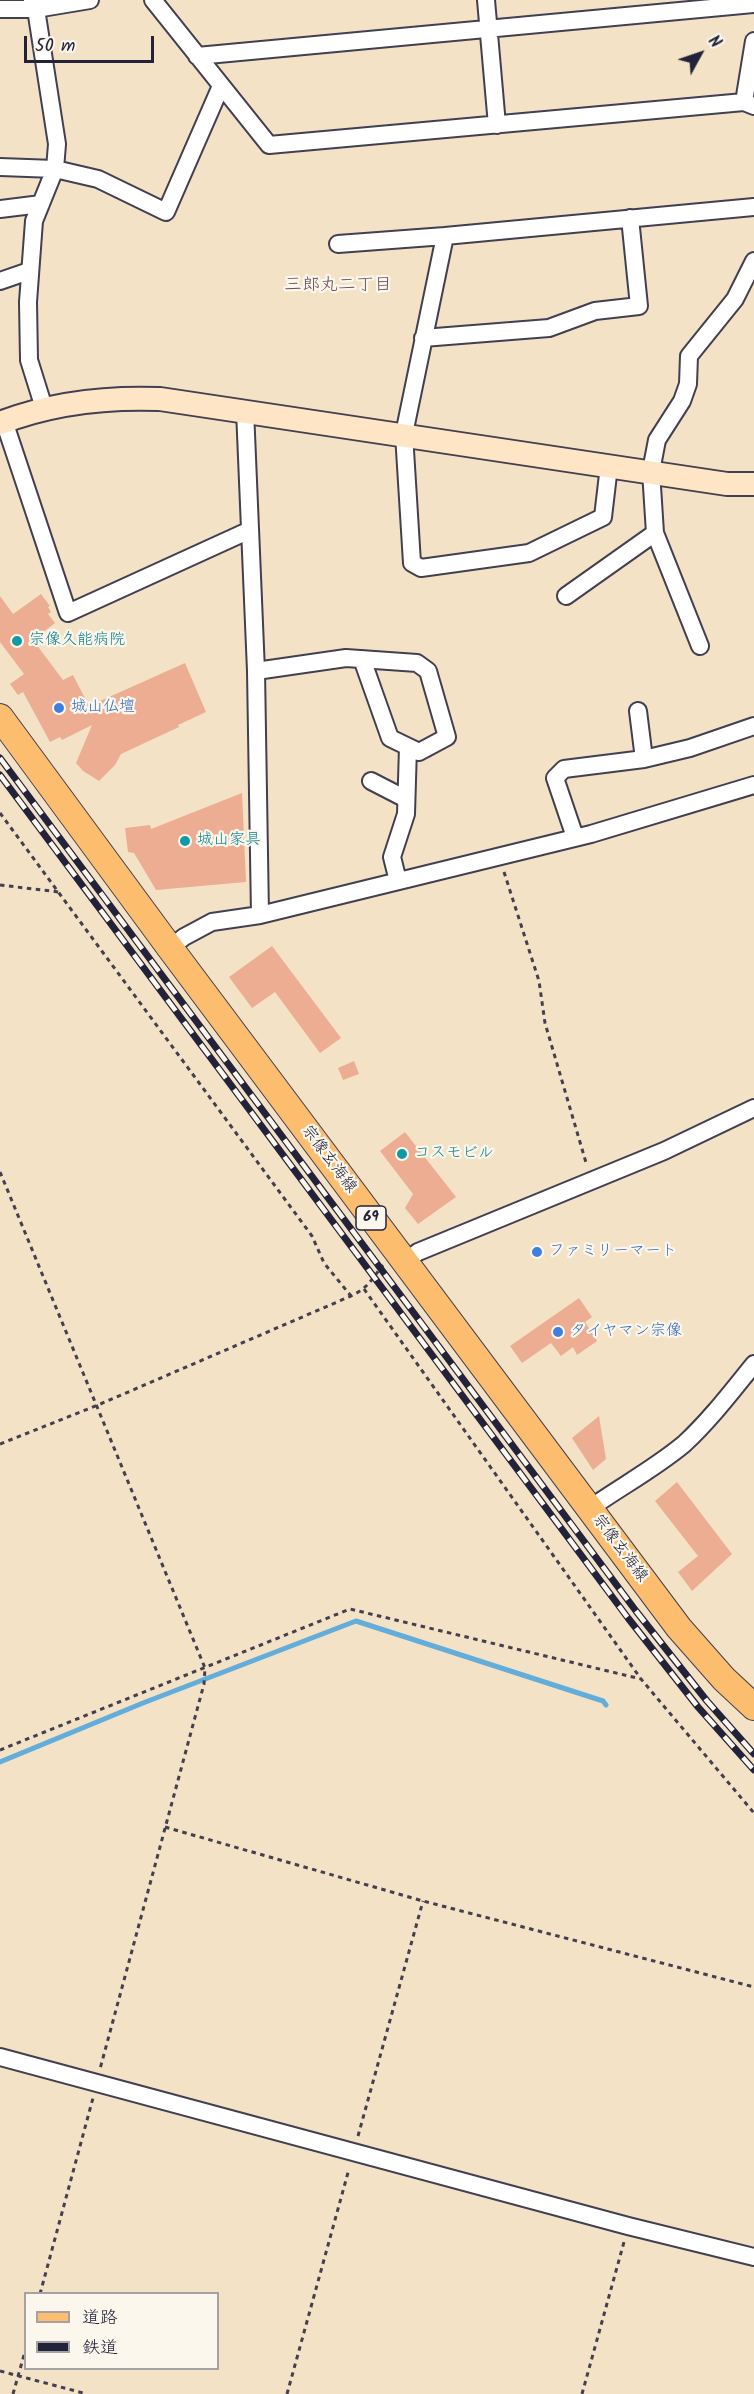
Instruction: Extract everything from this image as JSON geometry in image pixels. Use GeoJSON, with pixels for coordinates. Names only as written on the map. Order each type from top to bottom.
{"type":"FeatureCollection","features":[{"type":"Feature","properties":{"kind":"main road","name":"宗像玄海線"},"geometry":{"type":"LineString","coordinates":[[0,717],[399,1256],[679,1628],[754,1707]]}},
{"type":"Feature","properties":{"kind":"street"},"geometry":{"type":"LineString","coordinates":[[0,9],[90,0]]}},
{"type":"Feature","properties":{"kind":"street"},"geometry":{"type":"LineString","coordinates":[[153,0],[269,145],[749,104],[754,41]]}},
{"type":"Feature","properties":{"kind":"street"},"geometry":{"type":"LineString","coordinates":[[486,0],[497,125]]}},
{"type":"Feature","properties":{"kind":"street"},"geometry":{"type":"LineString","coordinates":[[34,4],[57,144],[55,169],[34,221],[30,271],[29,360],[44,408]]}},
{"type":"Feature","properties":{"kind":"street"},"geometry":{"type":"LineString","coordinates":[[196,56],[754,4]]}},
{"type":"Feature","properties":{"kind":"street"},"geometry":{"type":"LineString","coordinates":[[0,167],[55,169],[98,179],[166,212],[221,86]]}},
{"type":"Feature","properties":{"kind":"street"},"geometry":{"type":"LineString","coordinates":[[0,209],[41,204]]}},
{"type":"Feature","properties":{"kind":"street"},"geometry":{"type":"LineString","coordinates":[[338,244],[754,207]]}},
{"type":"Feature","properties":{"kind":"street"},"geometry":{"type":"LineString","coordinates":[[423,338],[549,328],[595,311],[639,306],[630,218]]}},
{"type":"Feature","properties":{"kind":"street"},"geometry":{"type":"LineString","coordinates":[[444,236],[404,434],[412,563],[421,568],[529,553],[603,517],[609,466]]}},
{"type":"Feature","properties":{"kind":"street"},"geometry":{"type":"LineString","coordinates":[[700,646],[655,533],[651,471],[657,440],[675,413],[688,384],[689,356],[735,298],[754,261]]}},
{"type":"Feature","properties":{"kind":"street"},"geometry":{"type":"LineString","coordinates":[[0,281],[30,271]]}},
{"type":"Feature","properties":{"kind":"street"},"geometry":{"type":"LineString","coordinates":[[250,530],[68,613],[2,422],[44,408],[126,398],[160,399],[727,484],[754,484]]}},
{"type":"Feature","properties":{"kind":"street"},"geometry":{"type":"LineString","coordinates":[[245,410],[256,671],[260,915]]}},
{"type":"Feature","properties":{"kind":"street"},"geometry":{"type":"LineString","coordinates":[[566,596],[655,533]]}},
{"type":"Feature","properties":{"kind":"street"},"geometry":{"type":"LineString","coordinates":[[256,671],[346,658],[362,659],[417,663],[428,671],[447,737],[418,752],[390,738],[362,659]]}},
{"type":"Feature","properties":{"kind":"street"},"geometry":{"type":"LineString","coordinates":[[638,711],[644,759]]}},
{"type":"Feature","properties":{"kind":"street"},"geometry":{"type":"LineString","coordinates":[[575,837],[555,778],[564,769],[644,759],[690,748],[754,726]]}},
{"type":"Feature","properties":{"kind":"street"},"geometry":{"type":"LineString","coordinates":[[398,881],[392,857],[406,814],[408,747]]}},
{"type":"Feature","properties":{"kind":"street"},"geometry":{"type":"LineString","coordinates":[[371,781],[406,799]]}},
{"type":"Feature","properties":{"kind":"street"},"geometry":{"type":"LineString","coordinates":[[170,948],[184,937],[213,922],[260,915],[575,837],[754,785]]}},
{"type":"Feature","properties":{"kind":"street"},"geometry":{"type":"LineString","coordinates":[[399,1256],[418,1251],[664,1151],[754,1108]]}},
{"type":"Feature","properties":{"kind":"street"},"geometry":{"type":"LineString","coordinates":[[589,1509],[649,1471],[684,1443],[709,1419],[754,1364]]}},
{"type":"Feature","properties":{"kind":"street"},"geometry":{"type":"LineString","coordinates":[[0,2057],[628,2226],[754,2257]]}},
{"type":"Feature","properties":{"kind":"path"},"geometry":{"type":"LineString","coordinates":[[0,813],[312,1236],[324,1263],[351,1296]]}},
{"type":"Feature","properties":{"kind":"path"},"geometry":{"type":"LineString","coordinates":[[498,856],[539,981],[545,1023],[592,1181]]}},
{"type":"Feature","properties":{"kind":"path"},"geometry":{"type":"LineString","coordinates":[[0,885],[59,892]]}},
{"type":"Feature","properties":{"kind":"path"},"geometry":{"type":"LineString","coordinates":[[0,1172],[205,1668],[204,1684],[41,2292]]}},
{"type":"Feature","properties":{"kind":"path"},"geometry":{"type":"LineString","coordinates":[[0,1444],[98,1405],[351,1296],[364,1289],[399,1256]]}},
{"type":"Feature","properties":{"kind":"path"},"geometry":{"type":"LineString","coordinates":[[364,1289],[641,1679],[754,1813]]}},
{"type":"Feature","properties":{"kind":"path"},"geometry":{"type":"LineString","coordinates":[[0,1750],[350,1609],[641,1679]]}},
{"type":"Feature","properties":{"kind":"path"},"geometry":{"type":"LineString","coordinates":[[165,1827],[423,1901],[754,1987]]}},
{"type":"Feature","properties":{"kind":"path"},"geometry":{"type":"LineString","coordinates":[[287,2394],[423,1901]]}},
{"type":"Feature","properties":{"kind":"path"},"geometry":{"type":"LineString","coordinates":[[582,2394],[628,2226]]}},
{"type":"Feature","properties":{"kind":"path"},"geometry":{"type":"LineString","coordinates":[[13,2394],[24,2355]]}},
{"type":"Feature","properties":{"kind":"path"},"geometry":{"type":"LineString","coordinates":[[0,2371],[87,2394]]}},
{"type":"Feature","properties":{"kind":"building"},"geometry":{"type":"Polygon","coordinates":[[[41,594],[50,606],[48,607],[51,612],[48,614],[55,623],[33,640],[63,680],[73,675],[89,706],[185,663],[206,712],[121,754],[115,765],[99,781],[83,771],[76,763],[92,725],[62,740],[60,737],[50,742],[23,692],[18,695],[10,684],[24,674],[0,642],[0,596],[13,614],[41,594]]]}},
{"type":"Feature","properties":{"kind":"building","name":"城山家具"},"geometry":{"type":"Polygon","coordinates":[[[242,793],[246,882],[156,890],[134,853],[128,852],[125,828],[150,825],[151,829],[242,793]]]}},
{"type":"Feature","properties":{"kind":"building"},"geometry":{"type":"Polygon","coordinates":[[[272,946],[341,1038],[320,1053],[275,992],[252,1008],[229,977],[272,946]]]}},
{"type":"Feature","properties":{"kind":"building"},"geometry":{"type":"Polygon","coordinates":[[[354,1061],[359,1074],[343,1080],[338,1068],[354,1061]]]}},
{"type":"Feature","properties":{"kind":"building"},"geometry":{"type":"Polygon","coordinates":[[[405,1132],[456,1197],[418,1224],[405,1208],[413,1194],[380,1151],[405,1132]]]}},
{"type":"Feature","properties":{"kind":"building"},"geometry":{"type":"Polygon","coordinates":[[[579,1298],[592,1317],[585,1322],[597,1341],[577,1355],[573,1347],[561,1356],[551,1343],[522,1363],[510,1346],[579,1298]]]}},
{"type":"Feature","properties":{"kind":"building"},"geometry":{"type":"Polygon","coordinates":[[[599,1416],[606,1459],[593,1470],[572,1438],[599,1416]]]}},
{"type":"Feature","properties":{"kind":"building"},"geometry":{"type":"Polygon","coordinates":[[[677,1482],[732,1554],[692,1591],[678,1572],[698,1556],[655,1501],[677,1482]]]}},
{"type":"Feature","properties":{"kind":"waterway"},"geometry":{"type":"LineString","coordinates":[[0,1762],[143,1703],[356,1621],[603,1701],[606,1705]]}},
{"type":"Feature","properties":{"kind":"railway"},"geometry":{"type":"LineString","coordinates":[[0,758],[636,1611],[707,1701],[754,1754]]}},
{"type":"Feature","properties":{"kind":"railway"},"geometry":{"type":"LineString","coordinates":[[0,775],[628,1618],[698,1707],[754,1770]]}},
{"type":"Feature","properties":{"kind":"place","name":"宗像久能病院"},"geometry":{"type":"Point","coordinates":[17,641]}},
{"type":"Feature","properties":{"kind":"place","name":"城山仏壇"},"geometry":{"type":"Point","coordinates":[59,708]}},
{"type":"Feature","properties":{"kind":"place","name":"城山家具"},"geometry":{"type":"Point","coordinates":[185,841]}},
{"type":"Feature","properties":{"kind":"place","name":"コスモビル"},"geometry":{"type":"Point","coordinates":[402,1154]}},
{"type":"Feature","properties":{"kind":"place","name":"ファミリーマート"},"geometry":{"type":"Point","coordinates":[537,1252]}},
{"type":"Feature","properties":{"kind":"place","name":"タイヤマン宗像"},"geometry":{"type":"Point","coordinates":[558,1332]}},
{"type":"Feature","properties":{"kind":"district","name":"三郎丸二丁目"},"geometry":{"type":"Point","coordinates":[338,287]}}]}
